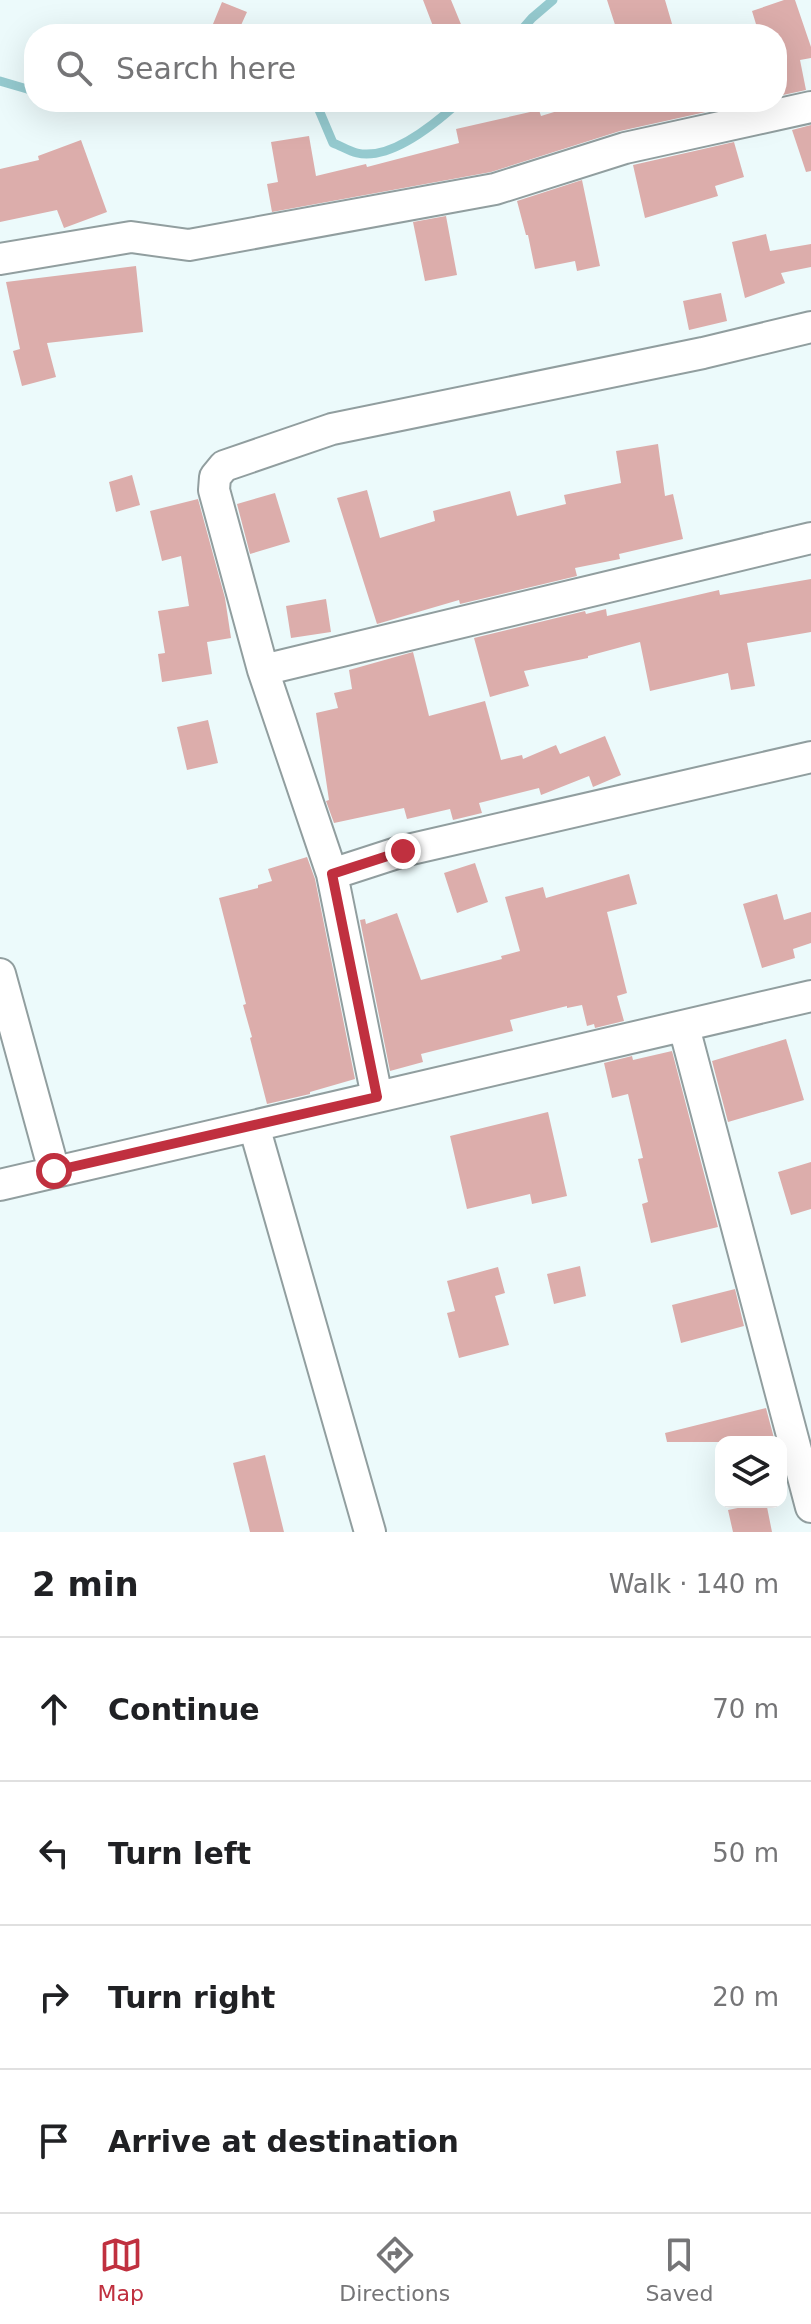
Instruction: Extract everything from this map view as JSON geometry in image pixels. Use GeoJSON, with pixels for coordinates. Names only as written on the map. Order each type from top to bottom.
{"type":"FeatureCollection","features":[{"type":"Feature","properties":{"kind":"street"},"geometry":{"type":"LineString","coordinates":[[0,259],[131,237],[189,245],[495,189],[625,148],[811,107]]}},
{"type":"Feature","properties":{"kind":"street"},"geometry":{"type":"LineString","coordinates":[[377,1097],[332,874],[263,670],[214,490],[215,477],[224,466],[332,429],[703,353],[811,327]]}},
{"type":"Feature","properties":{"kind":"street"},"geometry":{"type":"LineString","coordinates":[[263,670],[811,538]]}},
{"type":"Feature","properties":{"kind":"street"},"geometry":{"type":"LineString","coordinates":[[332,874],[403,851],[811,757]]}},
{"type":"Feature","properties":{"kind":"street"},"geometry":{"type":"LineString","coordinates":[[0,974],[54,1171]]}},
{"type":"Feature","properties":{"kind":"street"},"geometry":{"type":"LineString","coordinates":[[0,1185],[811,996]]}},
{"type":"Feature","properties":{"kind":"street"},"geometry":{"type":"LineString","coordinates":[[684,1027],[811,1507]]}},
{"type":"Feature","properties":{"kind":"street"},"geometry":{"type":"LineString","coordinates":[[254,1126],[370,1532]]}},
{"type":"Feature","properties":{"kind":"building"},"geometry":{"type":"Polygon","coordinates":[[[423,0],[451,0],[461,24],[432,24],[423,0]]]}},
{"type":"Feature","properties":{"kind":"building"},"geometry":{"type":"Polygon","coordinates":[[[607,0],[665,0],[672,24],[615,24],[607,0]]]}},
{"type":"Feature","properties":{"kind":"building"},"geometry":{"type":"Polygon","coordinates":[[[784,0],[795,0],[811,47],[811,58],[800,60],[806,90],[787,94],[787,24],[756,24],[752,11],[784,0]]]}},
{"type":"Feature","properties":{"kind":"building"},"geometry":{"type":"Polygon","coordinates":[[[222,2],[247,12],[242,24],[213,24],[222,2]]]}},
{"type":"Feature","properties":{"kind":"building"},"geometry":{"type":"Polygon","coordinates":[[[530,112],[540,112],[541,116],[554,112],[706,112],[620,131],[491,172],[272,212],[267,184],[278,182],[271,142],[309,136],[316,176],[366,164],[367,167],[459,143],[456,129],[530,112]]]}},
{"type":"Feature","properties":{"kind":"building"},"geometry":{"type":"Polygon","coordinates":[[[811,125],[811,171],[806,172],[792,130],[811,125]]]}},
{"type":"Feature","properties":{"kind":"building"},"geometry":{"type":"Polygon","coordinates":[[[81,140],[107,212],[64,228],[57,210],[0,222],[0,169],[39,160],[38,156],[81,140]]]}},
{"type":"Feature","properties":{"kind":"building"},"geometry":{"type":"Polygon","coordinates":[[[734,142],[744,177],[715,186],[718,196],[645,218],[633,165],[734,142]]]}},
{"type":"Feature","properties":{"kind":"building"},"geometry":{"type":"Polygon","coordinates":[[[582,180],[600,266],[577,271],[575,261],[535,269],[517,201],[582,180]]]}},
{"type":"Feature","properties":{"kind":"building"},"geometry":{"type":"Polygon","coordinates":[[[446,216],[457,275],[425,281],[413,222],[446,216]]]}},
{"type":"Feature","properties":{"kind":"building"},"geometry":{"type":"Polygon","coordinates":[[[766,234],[770,251],[811,244],[811,267],[781,273],[785,283],[745,298],[732,242],[766,234]]]}},
{"type":"Feature","properties":{"kind":"building"},"geometry":{"type":"Polygon","coordinates":[[[136,266],[143,332],[47,343],[56,377],[22,386],[13,351],[20,349],[6,282],[136,266]]]}},
{"type":"Feature","properties":{"kind":"building"},"geometry":{"type":"Polygon","coordinates":[[[721,293],[727,321],[689,330],[683,301],[721,293]]]}},
{"type":"Feature","properties":{"kind":"building"},"geometry":{"type":"Polygon","coordinates":[[[658,444],[665,496],[673,494],[683,539],[619,554],[620,559],[575,568],[577,576],[460,604],[459,600],[377,624],[337,498],[367,490],[380,538],[435,521],[433,511],[510,491],[517,516],[566,504],[564,495],[621,483],[616,451],[658,444]]]}},
{"type":"Feature","properties":{"kind":"building"},"geometry":{"type":"Polygon","coordinates":[[[132,475],[140,505],[116,512],[109,482],[132,475]]]}},
{"type":"Feature","properties":{"kind":"building"},"geometry":{"type":"Polygon","coordinates":[[[275,493],[290,542],[250,554],[237,504],[275,493]]]}},
{"type":"Feature","properties":{"kind":"building"},"geometry":{"type":"Polygon","coordinates":[[[198,499],[225,598],[231,638],[207,642],[212,674],[162,682],[158,654],[165,653],[158,611],[189,606],[181,556],[162,561],[150,511],[198,499]]]}},
{"type":"Feature","properties":{"kind":"building"},"geometry":{"type":"Polygon","coordinates":[[[811,579],[811,632],[747,643],[755,686],[731,690],[728,673],[650,691],[640,642],[588,658],[524,671],[529,686],[490,697],[474,638],[585,611],[586,614],[606,609],[607,616],[719,590],[720,595],[811,579]]]}},
{"type":"Feature","properties":{"kind":"building"},"geometry":{"type":"Polygon","coordinates":[[[326,599],[331,632],[291,638],[286,606],[326,599]]]}},
{"type":"Feature","properties":{"kind":"building"},"geometry":{"type":"Polygon","coordinates":[[[413,652],[429,716],[485,701],[501,760],[522,755],[523,759],[556,745],[560,754],[605,736],[621,775],[593,787],[589,776],[541,795],[539,788],[479,803],[482,813],[453,820],[450,809],[407,819],[404,808],[334,823],[326,801],[329,800],[316,713],[338,708],[334,693],[352,689],[349,670],[413,652]]]}},
{"type":"Feature","properties":{"kind":"building"},"geometry":{"type":"Polygon","coordinates":[[[208,720],[218,763],[187,770],[177,727],[208,720]]]}},
{"type":"Feature","properties":{"kind":"building"},"geometry":{"type":"Polygon","coordinates":[[[307,857],[315,879],[355,1079],[267,1104],[219,898],[258,888],[258,885],[272,881],[268,869],[307,857]]]}},
{"type":"Feature","properties":{"kind":"building"},"geometry":{"type":"Polygon","coordinates":[[[475,863],[488,902],[457,913],[444,873],[475,863]]]}},
{"type":"Feature","properties":{"kind":"building"},"geometry":{"type":"Polygon","coordinates":[[[629,874],[637,904],[607,912],[627,993],[617,996],[624,1021],[595,1028],[594,1024],[587,1026],[582,1005],[567,1006],[510,1020],[513,1031],[421,1054],[423,1062],[390,1071],[360,920],[365,919],[366,924],[397,913],[421,980],[502,959],[501,956],[520,951],[505,897],[543,887],[546,898],[629,874]]]}},
{"type":"Feature","properties":{"kind":"building"},"geometry":{"type":"Polygon","coordinates":[[[777,894],[784,920],[811,912],[811,943],[793,949],[795,958],[762,968],[743,904],[777,894]]]}},
{"type":"Feature","properties":{"kind":"building"},"geometry":{"type":"Polygon","coordinates":[[[786,1039],[804,1100],[728,1122],[712,1061],[786,1039]]]}},
{"type":"Feature","properties":{"kind":"building"},"geometry":{"type":"Polygon","coordinates":[[[672,1051],[718,1227],[651,1243],[642,1204],[648,1202],[638,1159],[643,1158],[628,1094],[612,1098],[604,1063],[672,1051]]]}},
{"type":"Feature","properties":{"kind":"building"},"geometry":{"type":"Polygon","coordinates":[[[548,1112],[567,1196],[532,1204],[530,1194],[467,1209],[450,1136],[548,1112]]]}},
{"type":"Feature","properties":{"kind":"building"},"geometry":{"type":"Polygon","coordinates":[[[811,1162],[811,1209],[791,1215],[778,1172],[811,1162]]]}},
{"type":"Feature","properties":{"kind":"building"},"geometry":{"type":"Polygon","coordinates":[[[580,1266],[586,1296],[554,1304],[547,1274],[580,1266]]]}},
{"type":"Feature","properties":{"kind":"building"},"geometry":{"type":"Polygon","coordinates":[[[498,1267],[505,1293],[495,1296],[509,1345],[459,1358],[447,1313],[455,1311],[447,1281],[498,1267]]]}},
{"type":"Feature","properties":{"kind":"building"},"geometry":{"type":"Polygon","coordinates":[[[735,1289],[744,1326],[681,1343],[672,1305],[735,1289]]]}},
{"type":"Feature","properties":{"kind":"building"},"geometry":{"type":"Polygon","coordinates":[[[766,1408],[773,1436],[715,1436],[715,1442],[667,1442],[665,1433],[766,1408]]]}},
{"type":"Feature","properties":{"kind":"building"},"geometry":{"type":"Polygon","coordinates":[[[265,1455],[284,1532],[250,1532],[233,1463],[265,1455]]]}},
{"type":"Feature","properties":{"kind":"building"},"geometry":{"type":"Polygon","coordinates":[[[767,1508],[772,1532],[733,1532],[728,1510],[767,1508]]]}},
{"type":"Feature","properties":{"kind":"waterway"},"geometry":{"type":"LineString","coordinates":[[527,24],[553,0]]}},
{"type":"Feature","properties":{"kind":"waterway"},"geometry":{"type":"LineString","coordinates":[[0,81],[24,88]]}},
{"type":"Feature","properties":{"kind":"waterway"},"geometry":{"type":"LineString","coordinates":[[320,112],[333,143],[354,152],[370,154],[398,146],[447,112]]}},
{"type":"Feature","properties":{"kind":"route"},"geometry":{"type":"LineString","coordinates":[[54,1171],[377,1097],[332,874],[403,851]]}}]}
